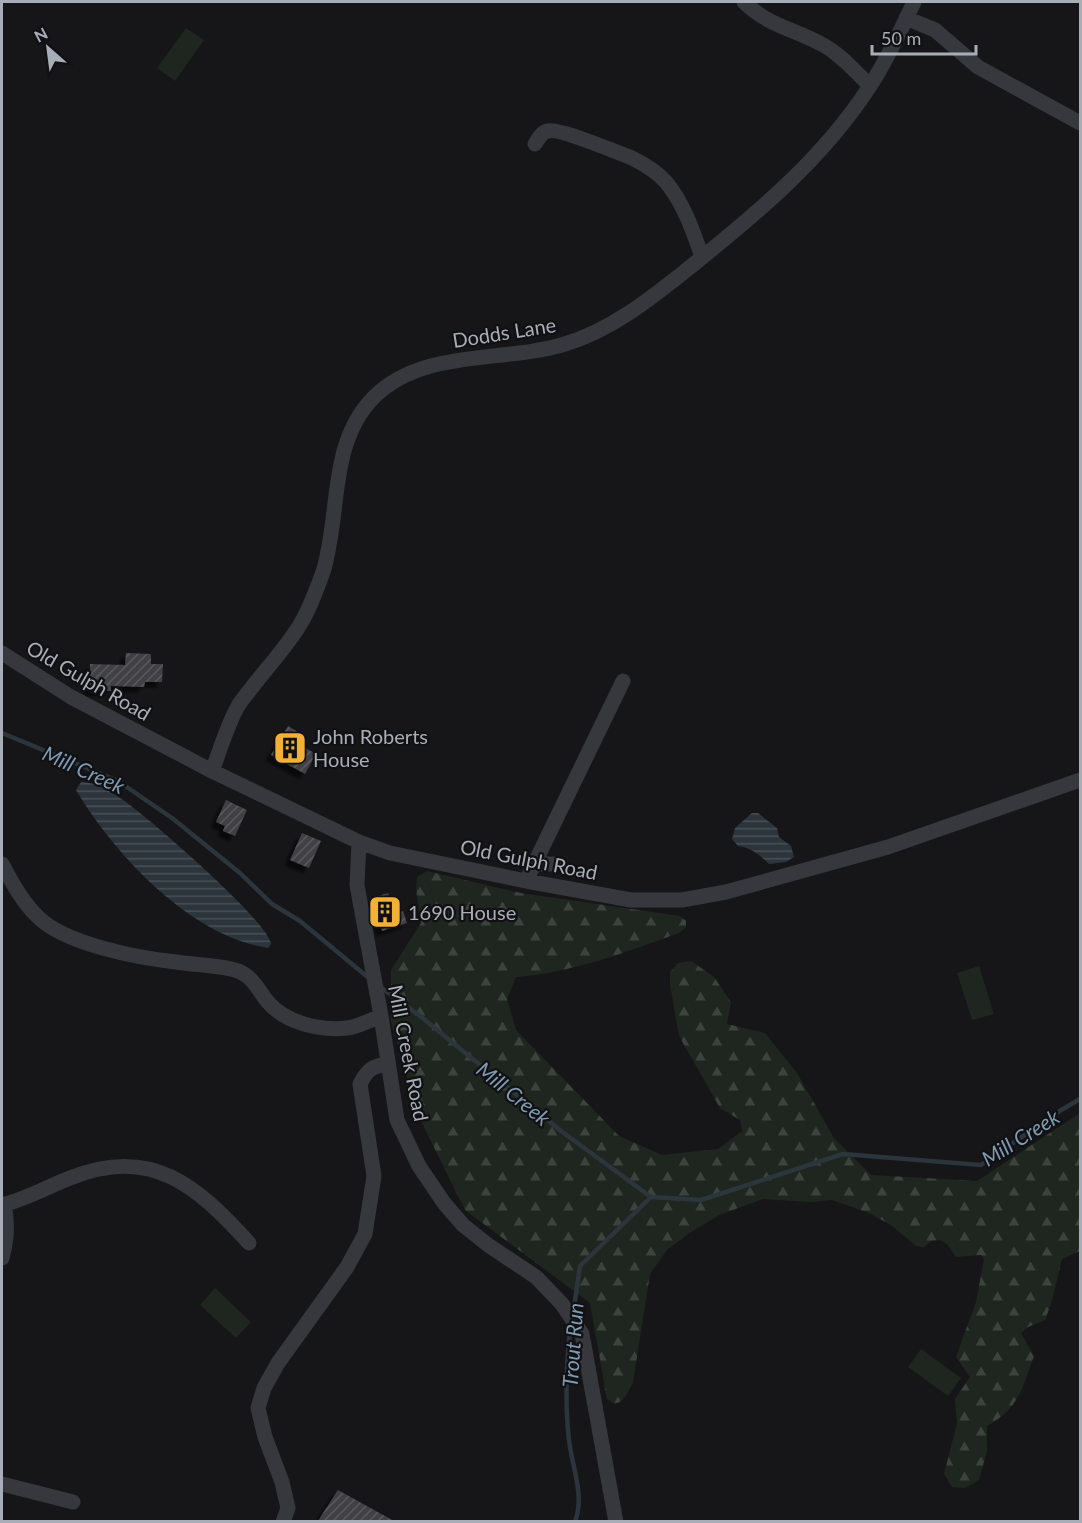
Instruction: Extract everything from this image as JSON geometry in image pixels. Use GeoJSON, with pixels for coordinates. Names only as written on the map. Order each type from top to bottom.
{"type":"FeatureCollection","features":[{"type":"Feature","properties":{"kind":"street"},"geometry":{"type":"LineString","coordinates":[[744,2],[757,14],[775,25],[825,46],[846,61],[870,87]]}},
{"type":"Feature","properties":{"kind":"street","name":"Dodds Lane"},"geometry":{"type":"LineString","coordinates":[[212,771],[237,707],[299,627],[309,608],[323,570],[333,528],[345,446],[352,427],[375,396],[390,384],[426,368],[452,361],[538,352],[590,335],[615,322],[644,302],[791,183],[824,148],[870,87],[914,2]]}},
{"type":"Feature","properties":{"kind":"street"},"geometry":{"type":"LineString","coordinates":[[906,18],[935,30],[978,67],[1080,123]]}},
{"type":"Feature","properties":{"kind":"street"},"geometry":{"type":"LineString","coordinates":[[535,144],[545,133],[551,131],[622,155],[649,168],[665,181],[676,196],[687,215],[702,257]]}},
{"type":"Feature","properties":{"kind":"street","name":"Old Gulph Road"},"geometry":{"type":"LineString","coordinates":[[2,654],[71,697],[212,771],[359,842],[390,853],[631,900],[682,900],[726,892],[888,847],[1080,780]]}},
{"type":"Feature","properties":{"kind":"street"},"geometry":{"type":"LineString","coordinates":[[526,881],[622,681]]}},
{"type":"Feature","properties":{"kind":"street","name":"Mill Creek Road"},"geometry":{"type":"LineString","coordinates":[[359,842],[357,885],[397,1120],[419,1166],[444,1203],[463,1224],[488,1245],[536,1277],[571,1317],[582,1334],[615,1521]]}},
{"type":"Feature","properties":{"kind":"street"},"geometry":{"type":"LineString","coordinates":[[2,864],[22,898],[39,918],[52,927],[99,948],[162,961],[236,970],[255,982],[276,1010],[308,1025],[331,1029],[349,1028],[381,1016]]}},
{"type":"Feature","properties":{"kind":"street"},"geometry":{"type":"LineString","coordinates":[[535,864],[556,864]]}},
{"type":"Feature","properties":{"kind":"street"},"geometry":{"type":"LineString","coordinates":[[283,1521],[288,1508],[282,1482],[264,1437],[258,1408],[264,1388],[278,1363],[340,1276],[365,1234],[374,1176],[360,1084],[366,1072],[374,1066],[388,1064]]}},
{"type":"Feature","properties":{"kind":"street"},"geometry":{"type":"LineString","coordinates":[[2,1258],[7,1223],[3,1204],[46,1190],[69,1178],[92,1170],[116,1166],[139,1167],[164,1173],[184,1182],[205,1197],[249,1243]]}},
{"type":"Feature","properties":{"kind":"street"},"geometry":{"type":"LineString","coordinates":[[2,1484],[74,1502]]}},
{"type":"Feature","properties":{"kind":"green space"},"geometry":{"type":"Polygon","coordinates":[[[186,28],[204,40],[175,81],[157,68],[186,28]]]}},
{"type":"Feature","properties":{"kind":"green space"},"geometry":{"type":"Polygon","coordinates":[[[427,871],[521,893],[680,916],[686,921],[686,927],[679,933],[619,954],[558,971],[516,977],[507,999],[516,1030],[619,1136],[662,1155],[718,1149],[742,1131],[740,1120],[720,1108],[679,1036],[670,972],[678,963],[691,961],[714,977],[731,1002],[727,1024],[765,1033],[797,1073],[834,1138],[871,1175],[977,1181],[1080,1113],[1080,1251],[1062,1259],[1045,1320],[1028,1327],[1021,1333],[1034,1356],[1013,1405],[987,1426],[987,1451],[979,1480],[965,1488],[952,1487],[944,1474],[957,1423],[955,1399],[970,1377],[956,1357],[976,1302],[984,1259],[981,1255],[956,1257],[947,1244],[940,1240],[931,1241],[924,1247],[916,1246],[891,1225],[869,1213],[832,1200],[811,1202],[763,1199],[719,1215],[667,1250],[650,1274],[633,1382],[620,1402],[616,1403],[607,1399],[590,1303],[465,1210],[418,1115],[391,1022],[391,970],[421,923],[416,889],[417,877],[427,871]]]}},
{"type":"Feature","properties":{"kind":"green space"},"geometry":{"type":"Polygon","coordinates":[[[979,966],[994,1014],[972,1020],[957,973],[979,966]]]}},
{"type":"Feature","properties":{"kind":"green space"},"geometry":{"type":"Polygon","coordinates":[[[215,1288],[251,1322],[236,1338],[200,1305],[215,1288]]]}},
{"type":"Feature","properties":{"kind":"green space"},"geometry":{"type":"Polygon","coordinates":[[[921,1349],[961,1378],[948,1396],[908,1367],[921,1349]]]}},
{"type":"Feature","properties":{"kind":"shaded area"},"geometry":{"type":"Polygon","coordinates":[[[81,782],[97,785],[119,797],[206,870],[265,932],[271,944],[268,948],[239,940],[211,927],[183,910],[157,889],[111,840],[92,815],[76,790],[81,782]]]}},
{"type":"Feature","properties":{"kind":"shaded area"},"geometry":{"type":"Polygon","coordinates":[[[752,813],[758,813],[777,828],[779,837],[791,846],[794,857],[786,862],[769,864],[755,852],[738,846],[732,839],[735,828],[752,813]]]}},
{"type":"Feature","properties":{"kind":"building"},"geometry":{"type":"Polygon","coordinates":[[[126,653],[151,654],[151,664],[163,664],[162,682],[145,682],[144,687],[111,686],[111,691],[90,690],[90,664],[125,665],[126,653]]]}},
{"type":"Feature","properties":{"kind":"building","name":"John Roberts House"},"geometry":{"type":"Polygon","coordinates":[[[288,726],[298,732],[293,741],[316,754],[305,774],[271,755],[288,726]]]}},
{"type":"Feature","properties":{"kind":"building"},"geometry":{"type":"Polygon","coordinates":[[[226,800],[247,810],[235,836],[223,831],[225,826],[216,822],[226,800]]]}},
{"type":"Feature","properties":{"kind":"building"},"geometry":{"type":"Polygon","coordinates":[[[302,833],[321,841],[309,868],[290,860],[302,833]]]}},
{"type":"Feature","properties":{"kind":"building","name":"1690 House"},"geometry":{"type":"Polygon","coordinates":[[[388,893],[395,914],[403,911],[407,923],[382,931],[372,898],[388,893]]]}},
{"type":"Feature","properties":{"kind":"building"},"geometry":{"type":"Polygon","coordinates":[[[338,1490],[394,1521],[318,1521],[338,1490]]]}},
{"type":"Feature","properties":{"kind":"waterway","name":"Mill Creek"},"geometry":{"type":"LineString","coordinates":[[2,733],[118,781],[172,818],[240,873],[272,904],[300,921],[370,979]]}},
{"type":"Feature","properties":{"kind":"waterway","name":"Mill Creek"},"geometry":{"type":"LineString","coordinates":[[379,986],[420,1016],[561,1131],[651,1197],[701,1200],[843,1154],[981,1165],[1080,1099]]}},
{"type":"Feature","properties":{"kind":"waterway","name":"Trout Run"},"geometry":{"type":"LineString","coordinates":[[573,1314],[580,1266],[651,1197]]}},
{"type":"Feature","properties":{"kind":"waterway","name":"Trout Run"},"geometry":{"type":"LineString","coordinates":[[571,1325],[567,1398],[569,1440],[579,1502],[575,1522]]}},
{"type":"Feature","properties":{"kind":"place","name":"John Roberts House"},"geometry":{"type":"Point","coordinates":[290,748]}},
{"type":"Feature","properties":{"kind":"place","name":"1690 House"},"geometry":{"type":"Point","coordinates":[385,912]}}]}
